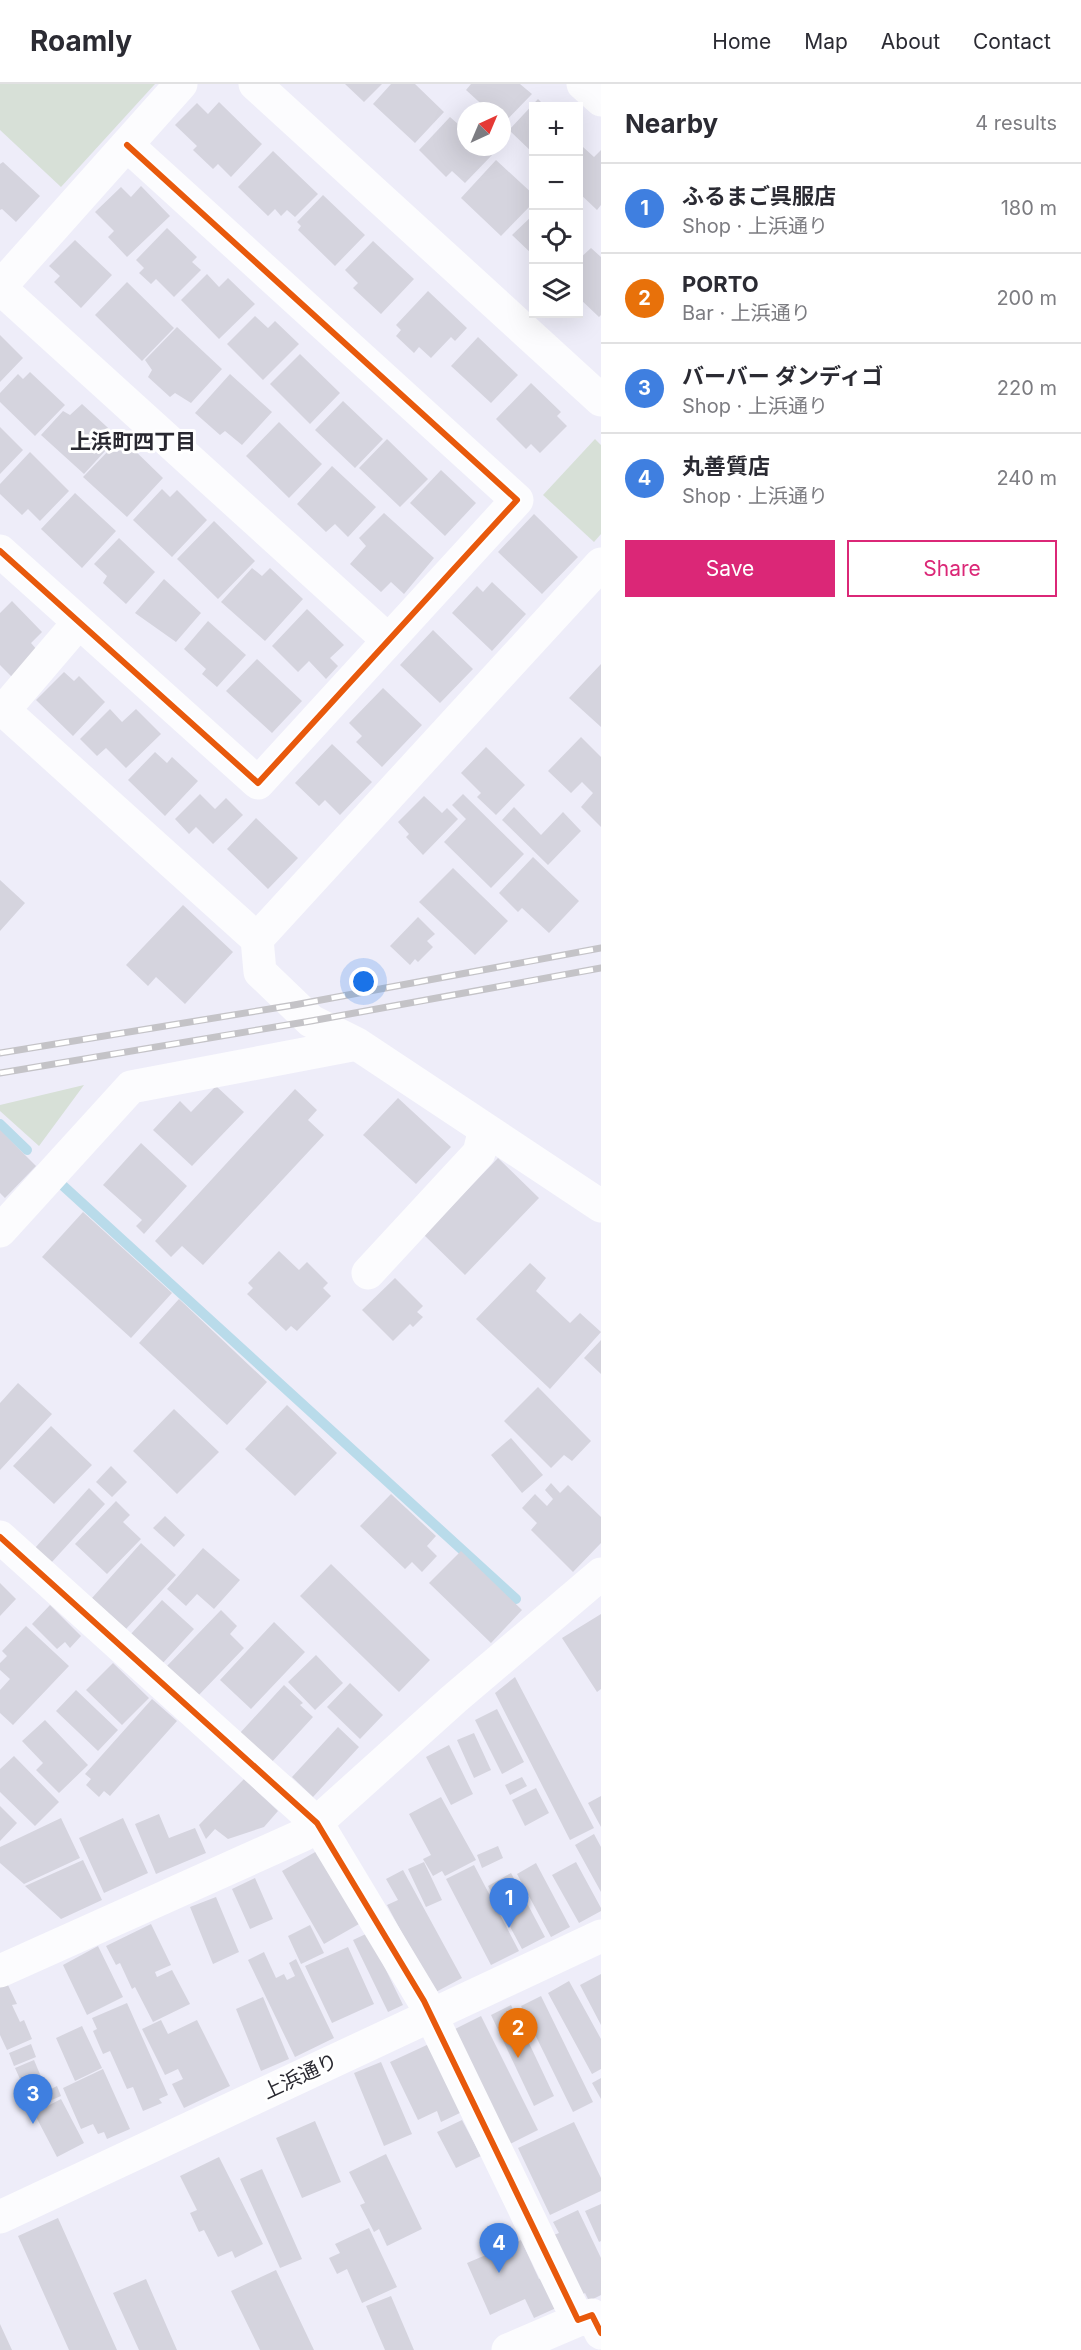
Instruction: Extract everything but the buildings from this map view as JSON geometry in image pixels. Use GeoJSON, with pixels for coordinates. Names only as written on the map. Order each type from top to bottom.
{"type":"FeatureCollection","features":[{"type":"Feature","properties":{"kind":"street"},"geometry":{"type":"LineString","coordinates":[[181,84],[0,287],[388,640]]}},
{"type":"Feature","properties":{"kind":"street"},"geometry":{"type":"LineString","coordinates":[[255,84],[601,400]]}},
{"type":"Feature","properties":{"kind":"street"},"geometry":{"type":"LineString","coordinates":[[583,84],[601,100]]}},
{"type":"Feature","properties":{"kind":"street"},"geometry":{"type":"LineString","coordinates":[[0,551],[258,783],[517,500],[127,144]]}},
{"type":"Feature","properties":{"kind":"street"},"geometry":{"type":"LineString","coordinates":[[257,939],[601,564]]}},
{"type":"Feature","properties":{"kind":"street"},"geometry":{"type":"LineString","coordinates":[[79,622],[2,709],[257,939],[260,972],[311,1021],[357,1044],[601,1206]]}},
{"type":"Feature","properties":{"kind":"street"},"geometry":{"type":"LineString","coordinates":[[0,1231],[131,1087],[357,1044]]}},
{"type":"Feature","properties":{"kind":"street"},"geometry":{"type":"LineString","coordinates":[[368,1273],[479,1153],[485,1129]]}},
{"type":"Feature","properties":{"kind":"street"},"geometry":{"type":"LineString","coordinates":[[0,1537],[317,1823],[430,2015],[593,2320],[508,2350]]}},
{"type":"Feature","properties":{"kind":"street"},"geometry":{"type":"LineString","coordinates":[[0,1971],[303,1835],[454,1699],[601,1574]]}},
{"type":"Feature","properties":{"kind":"street","name":"上浜通り"},"geometry":{"type":"LineString","coordinates":[[0,2217],[601,1936]]}},
{"type":"Feature","properties":{"kind":"shaded area"},"geometry":{"type":"Polygon","coordinates":[[[0,84],[155,84],[61,187],[0,130],[0,84]]]}},
{"type":"Feature","properties":{"kind":"shaded area"},"geometry":{"type":"Polygon","coordinates":[[[595,439],[601,445],[601,534],[594,542],[543,495],[595,439]]]}},
{"type":"Feature","properties":{"kind":"shaded area"},"geometry":{"type":"Polygon","coordinates":[[[84,1085],[39,1146],[0,1111],[0,1105],[84,1085]]]}},
{"type":"Feature","properties":{"kind":"waterway"},"geometry":{"type":"LineString","coordinates":[[0,1124],[27,1150]]}},
{"type":"Feature","properties":{"kind":"waterway"},"geometry":{"type":"LineString","coordinates":[[60,1183],[516,1599]]}},
{"type":"Feature","properties":{"kind":"railway"},"geometry":{"type":"LineString","coordinates":[[0,1053],[294,1005],[601,948]]}},
{"type":"Feature","properties":{"kind":"railway"},"geometry":{"type":"LineString","coordinates":[[0,1073],[311,1021],[601,968]]}},
{"type":"Feature","properties":{"kind":"cycle path"},"geometry":{"type":"LineString","coordinates":[[0,551],[258,783],[517,500],[127,145]]}},
{"type":"Feature","properties":{"kind":"cycle path"},"geometry":{"type":"LineString","coordinates":[[0,1537],[317,1823],[424,2001],[578,2320],[592,2315],[601,2333]]}},
{"type":"Feature","properties":{"kind":"place","name":"ふるまご呉服店"},"geometry":{"type":"Point","coordinates":[509,1928]}},
{"type":"Feature","properties":{"kind":"place","name":"PORTO"},"geometry":{"type":"Point","coordinates":[518,2058]}},
{"type":"Feature","properties":{"kind":"place","name":"バーバー ダンディゴ"},"geometry":{"type":"Point","coordinates":[33,2124]}},
{"type":"Feature","properties":{"kind":"place","name":"丸善質店"},"geometry":{"type":"Point","coordinates":[499,2273]}},
{"type":"Feature","properties":{"kind":"district","name":"上浜町四丁目"},"geometry":{"type":"Point","coordinates":[133,441]}}]}
